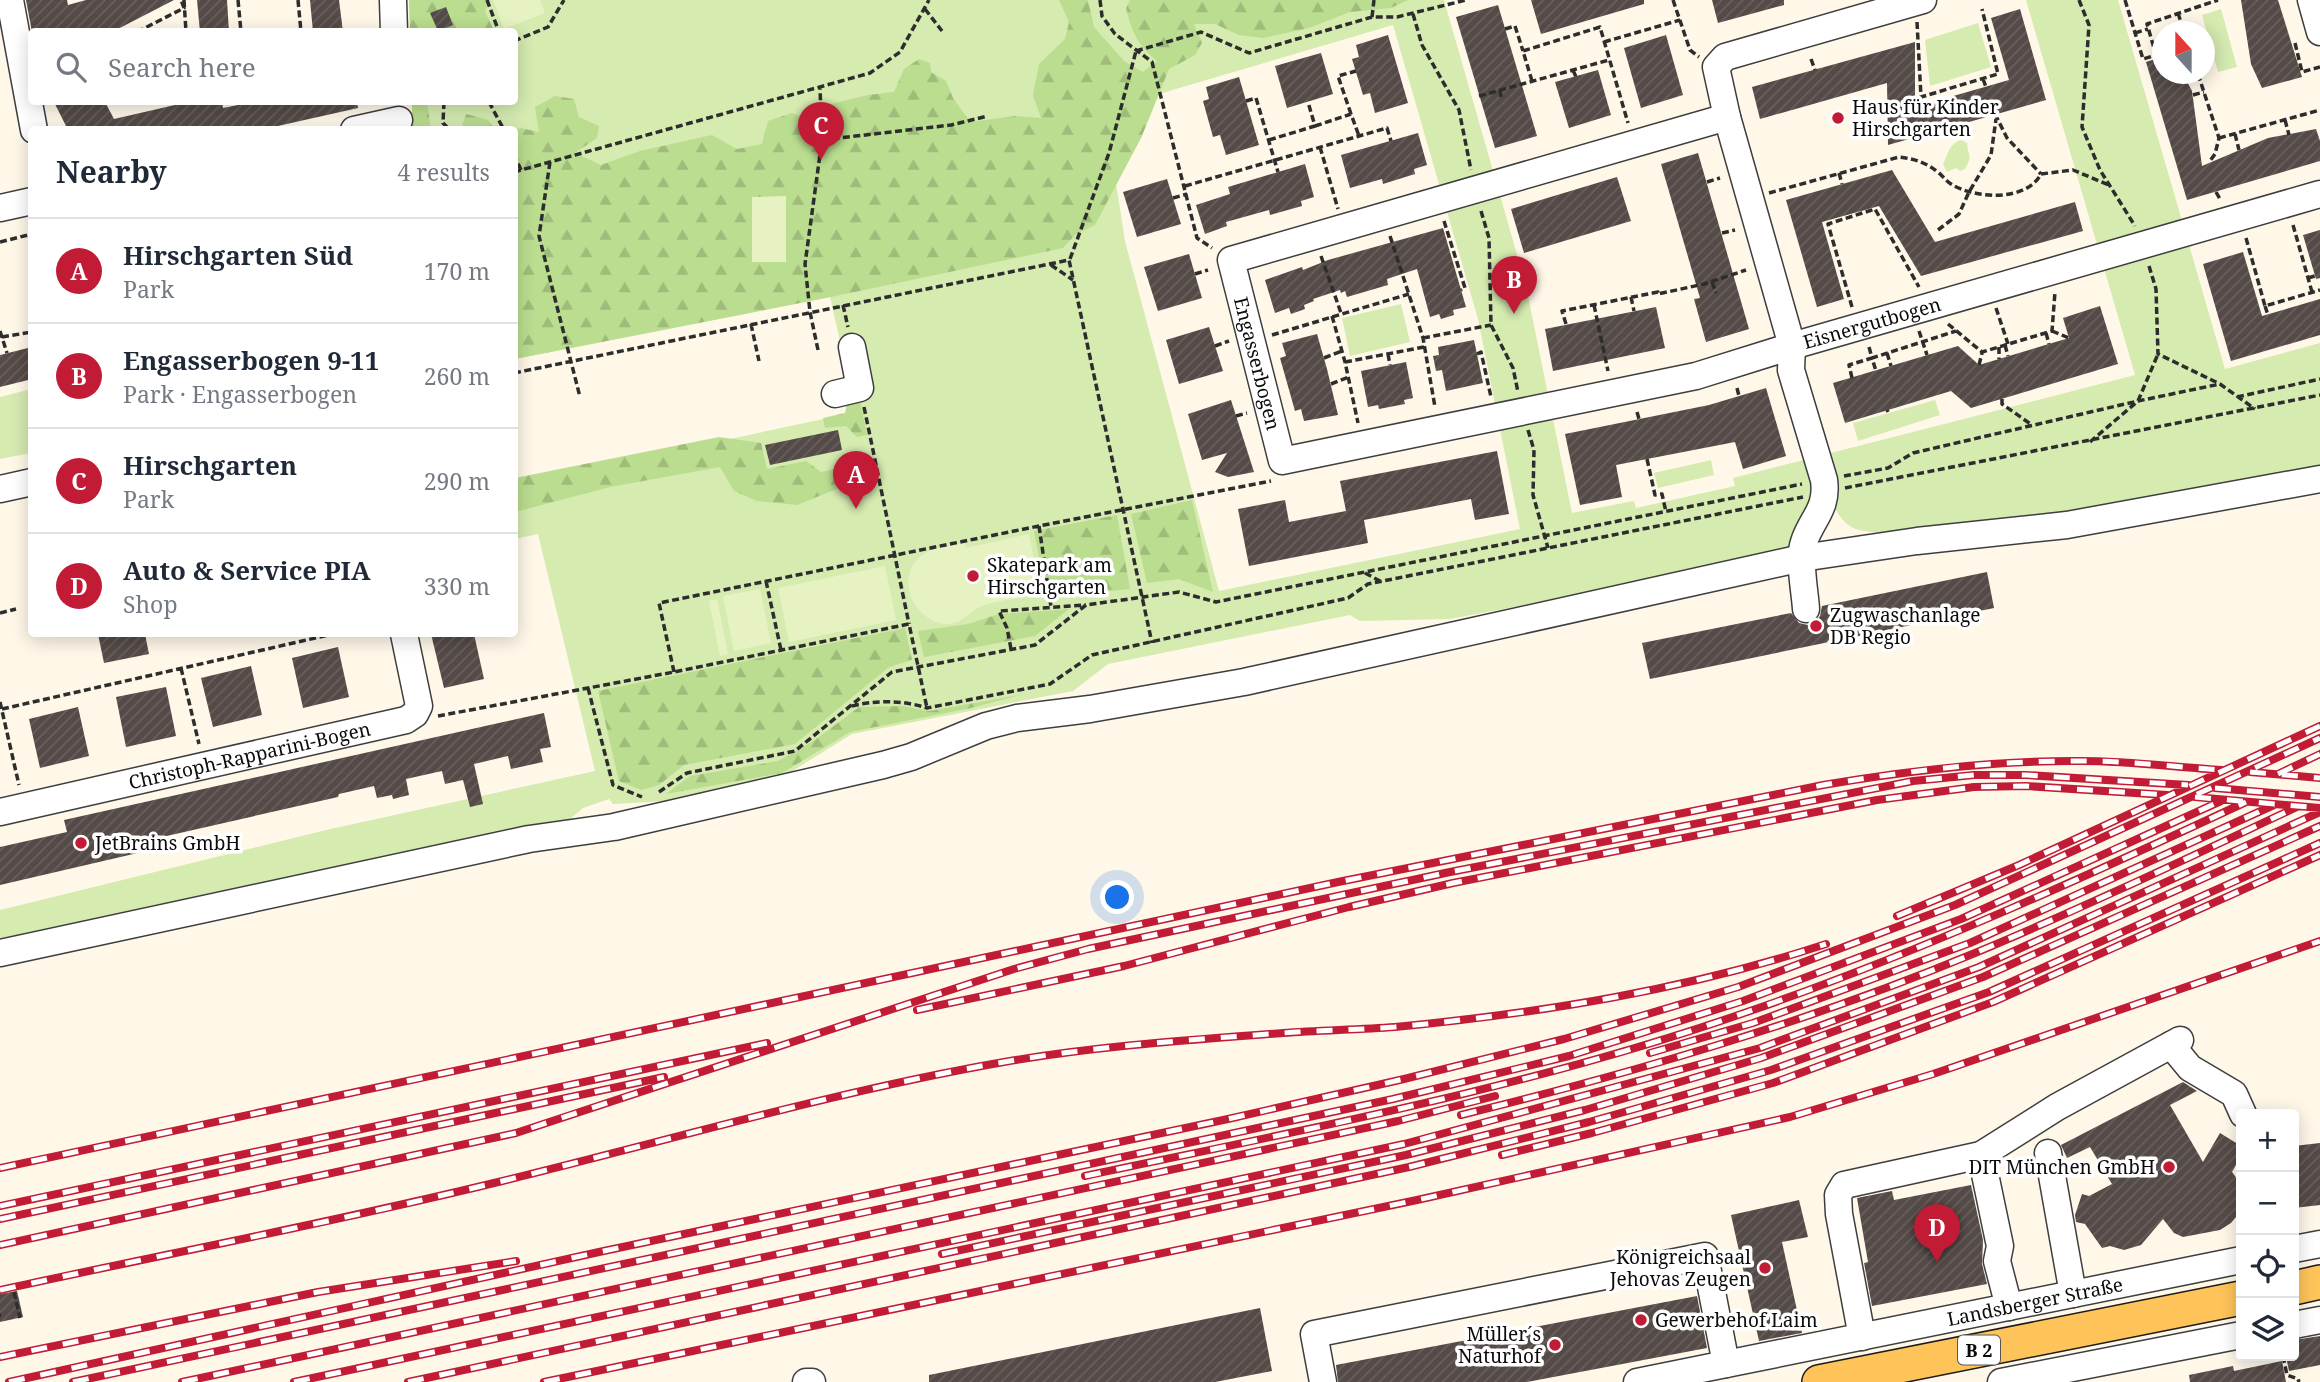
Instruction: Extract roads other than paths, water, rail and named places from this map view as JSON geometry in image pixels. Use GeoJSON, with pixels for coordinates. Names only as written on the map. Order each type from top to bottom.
{"type":"FeatureCollection","features":[{"type":"Feature","properties":{"kind":"main road"},"geometry":{"type":"LineString","coordinates":[[2299,1287],[2320,1282]]}},
{"type":"Feature","properties":{"kind":"main road","name":"Landsberger Straße"},"geometry":{"type":"LineString","coordinates":[[1831,1381],[2236,1299]]}},
{"type":"Feature","properties":{"kind":"street"},"geometry":{"type":"LineString","coordinates":[[10,0],[28,98]]}},
{"type":"Feature","properties":{"kind":"street"},"geometry":{"type":"LineString","coordinates":[[393,0],[394,28]]}},
{"type":"Feature","properties":{"kind":"street"},"geometry":{"type":"LineString","coordinates":[[2311,0],[2320,32]]}},
{"type":"Feature","properties":{"kind":"street","name":"Eisnergutbogen"},"geometry":{"type":"LineString","coordinates":[[1918,1],[1868,8],[1725,57],[1716,68],[1727,117],[1792,346],[2320,194]]}},
{"type":"Feature","properties":{"kind":"street"},"geometry":{"type":"LineString","coordinates":[[29,105],[33,126]]}},
{"type":"Feature","properties":{"kind":"street"},"geometry":{"type":"LineString","coordinates":[[368,126],[399,117]]}},
{"type":"Feature","properties":{"kind":"street","name":"Engasserbogen"},"geometry":{"type":"LineString","coordinates":[[1727,117],[1231,260],[1282,461],[1696,376],[1792,346]]}},
{"type":"Feature","properties":{"kind":"street"},"geometry":{"type":"LineString","coordinates":[[0,208],[28,202]]}},
{"type":"Feature","properties":{"kind":"street"},"geometry":{"type":"LineString","coordinates":[[1792,346],[1791,370],[1825,486],[1824,504],[1803,544],[1806,610]]}},
{"type":"Feature","properties":{"kind":"street"},"geometry":{"type":"LineString","coordinates":[[848,391],[852,347]]}},
{"type":"Feature","properties":{"kind":"street"},"geometry":{"type":"LineString","coordinates":[[0,953],[529,839],[614,827],[806,783],[911,757],[958,736],[1017,718],[1090,709],[1244,682],[1802,558],[1917,541],[2067,525],[2320,478]]}},
{"type":"Feature","properties":{"kind":"street"},"geometry":{"type":"LineString","coordinates":[[0,489],[28,483]]}},
{"type":"Feature","properties":{"kind":"street","name":"Christoph-Rapparini-Bogen"},"geometry":{"type":"LineString","coordinates":[[0,812],[406,720],[415,714],[419,706],[405,637]]}},
{"type":"Feature","properties":{"kind":"street"},"geometry":{"type":"LineString","coordinates":[[1862,1337],[1839,1214],[1838,1195],[1844,1185],[1981,1155],[2057,1107],[2175,1043],[2190,1068],[2234,1094],[2241,1109]]}},
{"type":"Feature","properties":{"kind":"street"},"geometry":{"type":"LineString","coordinates":[[2048,1153],[2073,1294]]}},
{"type":"Feature","properties":{"kind":"street"},"geometry":{"type":"LineString","coordinates":[[1981,1155],[2000,1246],[1997,1261],[2009,1307]]}},
{"type":"Feature","properties":{"kind":"street"},"geometry":{"type":"LineString","coordinates":[[2299,1249],[2320,1244]]}},
{"type":"Feature","properties":{"kind":"street"},"geometry":{"type":"LineString","coordinates":[[1322,1382],[1314,1334],[1705,1256],[1726,1364]]}},
{"type":"Feature","properties":{"kind":"street","name":"Landsberger Straße"},"geometry":{"type":"LineString","coordinates":[[1637,1382],[2236,1261]]}},
{"type":"Feature","properties":{"kind":"street"},"geometry":{"type":"LineString","coordinates":[[2299,1324],[2320,1320]]}},
{"type":"Feature","properties":{"kind":"street"},"geometry":{"type":"LineString","coordinates":[[2001,1382],[2236,1336]]}},
{"type":"Feature","properties":{"kind":"street","name":"Landsberger Straße"},"geometry":{"type":"LineString","coordinates":[[1830,1343],[1831,1381]]}},
{"type":"Feature","properties":{"kind":"street"},"geometry":{"type":"LineString","coordinates":[[806,1382],[812,1382]]}},
{"type":"Feature","properties":{"kind":"railway"},"geometry":{"type":"LineString","coordinates":[[1897,916],[2019,865],[2320,726]]}},
{"type":"Feature","properties":{"kind":"railway"},"geometry":{"type":"LineString","coordinates":[[9,1382],[599,1252],[1228,1119],[1564,1039],[1738,987],[1955,905],[2320,738]]}},
{"type":"Feature","properties":{"kind":"railway"},"geometry":{"type":"LineString","coordinates":[[2278,774],[2320,754]]}},
{"type":"Feature","properties":{"kind":"railway"},"geometry":{"type":"LineString","coordinates":[[0,1168],[1338,882],[1823,785],[1947,768],[2041,761],[2091,761],[2222,770]]}},
{"type":"Feature","properties":{"kind":"railway"},"geometry":{"type":"LineString","coordinates":[[2250,772],[2320,778]]}},
{"type":"Feature","properties":{"kind":"railway"},"geometry":{"type":"LineString","coordinates":[[0,1245],[516,1133],[1014,969],[1088,949],[1450,872],[1913,781],[1974,775],[2026,775],[2188,785]]}},
{"type":"Feature","properties":{"kind":"railway"},"geometry":{"type":"LineString","coordinates":[[917,1010],[1124,966],[1349,907],[1453,883],[1877,800],[1974,787],[2026,786],[2167,795]]}},
{"type":"Feature","properties":{"kind":"railway"},"geometry":{"type":"LineString","coordinates":[[2215,788],[2320,797]]}},
{"type":"Feature","properties":{"kind":"railway"},"geometry":{"type":"LineString","coordinates":[[2195,797],[2320,808]]}},
{"type":"Feature","properties":{"kind":"railway"},"geometry":{"type":"LineString","coordinates":[[73,1382],[1393,1099],[1569,1056],[1743,1001],[1961,919],[2221,801]]}},
{"type":"Feature","properties":{"kind":"railway"},"geometry":{"type":"LineString","coordinates":[[1085,1176],[1419,1105],[1666,1039],[1811,989],[1937,940],[2246,802]]}},
{"type":"Feature","properties":{"kind":"railway"},"geometry":{"type":"LineString","coordinates":[[1650,1053],[1753,1023],[1970,943],[2274,805]]}},
{"type":"Feature","properties":{"kind":"railway"},"geometry":{"type":"LineString","coordinates":[[1461,1115],[1721,1044],[1912,978],[2015,936],[2297,807]]}},
{"type":"Feature","properties":{"kind":"railway"},"geometry":{"type":"LineString","coordinates":[[294,1382],[1404,1144],[1760,1048],[1979,967],[2320,812]]}},
{"type":"Feature","properties":{"kind":"railway"},"geometry":{"type":"LineString","coordinates":[[942,1254],[1406,1155],[1585,1110],[1761,1058],[1983,977],[2320,826]]}},
{"type":"Feature","properties":{"kind":"railway"},"geometry":{"type":"LineString","coordinates":[[408,1382],[1409,1167],[1589,1122],[1771,1070],[1989,992],[2320,843]]}},
{"type":"Feature","properties":{"kind":"railway"},"geometry":{"type":"LineString","coordinates":[[1502,1155],[1773,1083],[1993,1002],[2320,855]]}},
{"type":"Feature","properties":{"kind":"railway"},"geometry":{"type":"LineString","coordinates":[[544,1382],[1417,1200],[1790,1117],[1933,1074],[2320,941]]}},
{"type":"Feature","properties":{"kind":"railway"},"geometry":{"type":"LineString","coordinates":[[0,1290],[432,1198],[811,1103],[939,1074],[1039,1056],[1108,1048],[1283,1033],[1395,1027],[1559,1007],[1667,987],[1826,944]]}},
{"type":"Feature","properties":{"kind":"railway"},"geometry":{"type":"LineString","coordinates":[[0,1206],[767,1043]]}},
{"type":"Feature","properties":{"kind":"railway"},"geometry":{"type":"LineString","coordinates":[[0,1219],[664,1077]]}},
{"type":"Feature","properties":{"kind":"railway"},"geometry":{"type":"LineString","coordinates":[[182,1382],[1398,1121],[1495,1096]]}},
{"type":"Feature","properties":{"kind":"railway"},"geometry":{"type":"LineString","coordinates":[[0,1357],[318,1292],[516,1261]]}},
{"type":"Feature","properties":{"kind":"place","name":"Haus für Kinder Hirschgarten"},"geometry":{"type":"Point","coordinates":[1838,118]}},
{"type":"Feature","properties":{"kind":"place","name":"Hirschgarten"},"geometry":{"type":"Point","coordinates":[821,160]}},
{"type":"Feature","properties":{"kind":"place","name":"Engasserbogen 9-11"},"geometry":{"type":"Point","coordinates":[1514,314]}},
{"type":"Feature","properties":{"kind":"place","name":"Hirschgarten Süd"},"geometry":{"type":"Point","coordinates":[856,509]}},
{"type":"Feature","properties":{"kind":"place","name":"Skatepark am Hirschgarten"},"geometry":{"type":"Point","coordinates":[973,576]}},
{"type":"Feature","properties":{"kind":"place","name":"Zugwaschanlage DB Regio"},"geometry":{"type":"Point","coordinates":[1816,626]}},
{"type":"Feature","properties":{"kind":"place","name":"JetBrains GmbH"},"geometry":{"type":"Point","coordinates":[81,843]}},
{"type":"Feature","properties":{"kind":"place","name":"DIT München GmbH"},"geometry":{"type":"Point","coordinates":[2169,1167]}},
{"type":"Feature","properties":{"kind":"place","name":"Auto & Service PIA"},"geometry":{"type":"Point","coordinates":[1937,1262]}},
{"type":"Feature","properties":{"kind":"place","name":"Königreichsaal Jehovas Zeugen"},"geometry":{"type":"Point","coordinates":[1765,1268]}},
{"type":"Feature","properties":{"kind":"place","name":"Gewerbehof Laim"},"geometry":{"type":"Point","coordinates":[1641,1320]}},
{"type":"Feature","properties":{"kind":"place","name":"Müller´s Naturhof"},"geometry":{"type":"Point","coordinates":[1555,1345]}}]}
